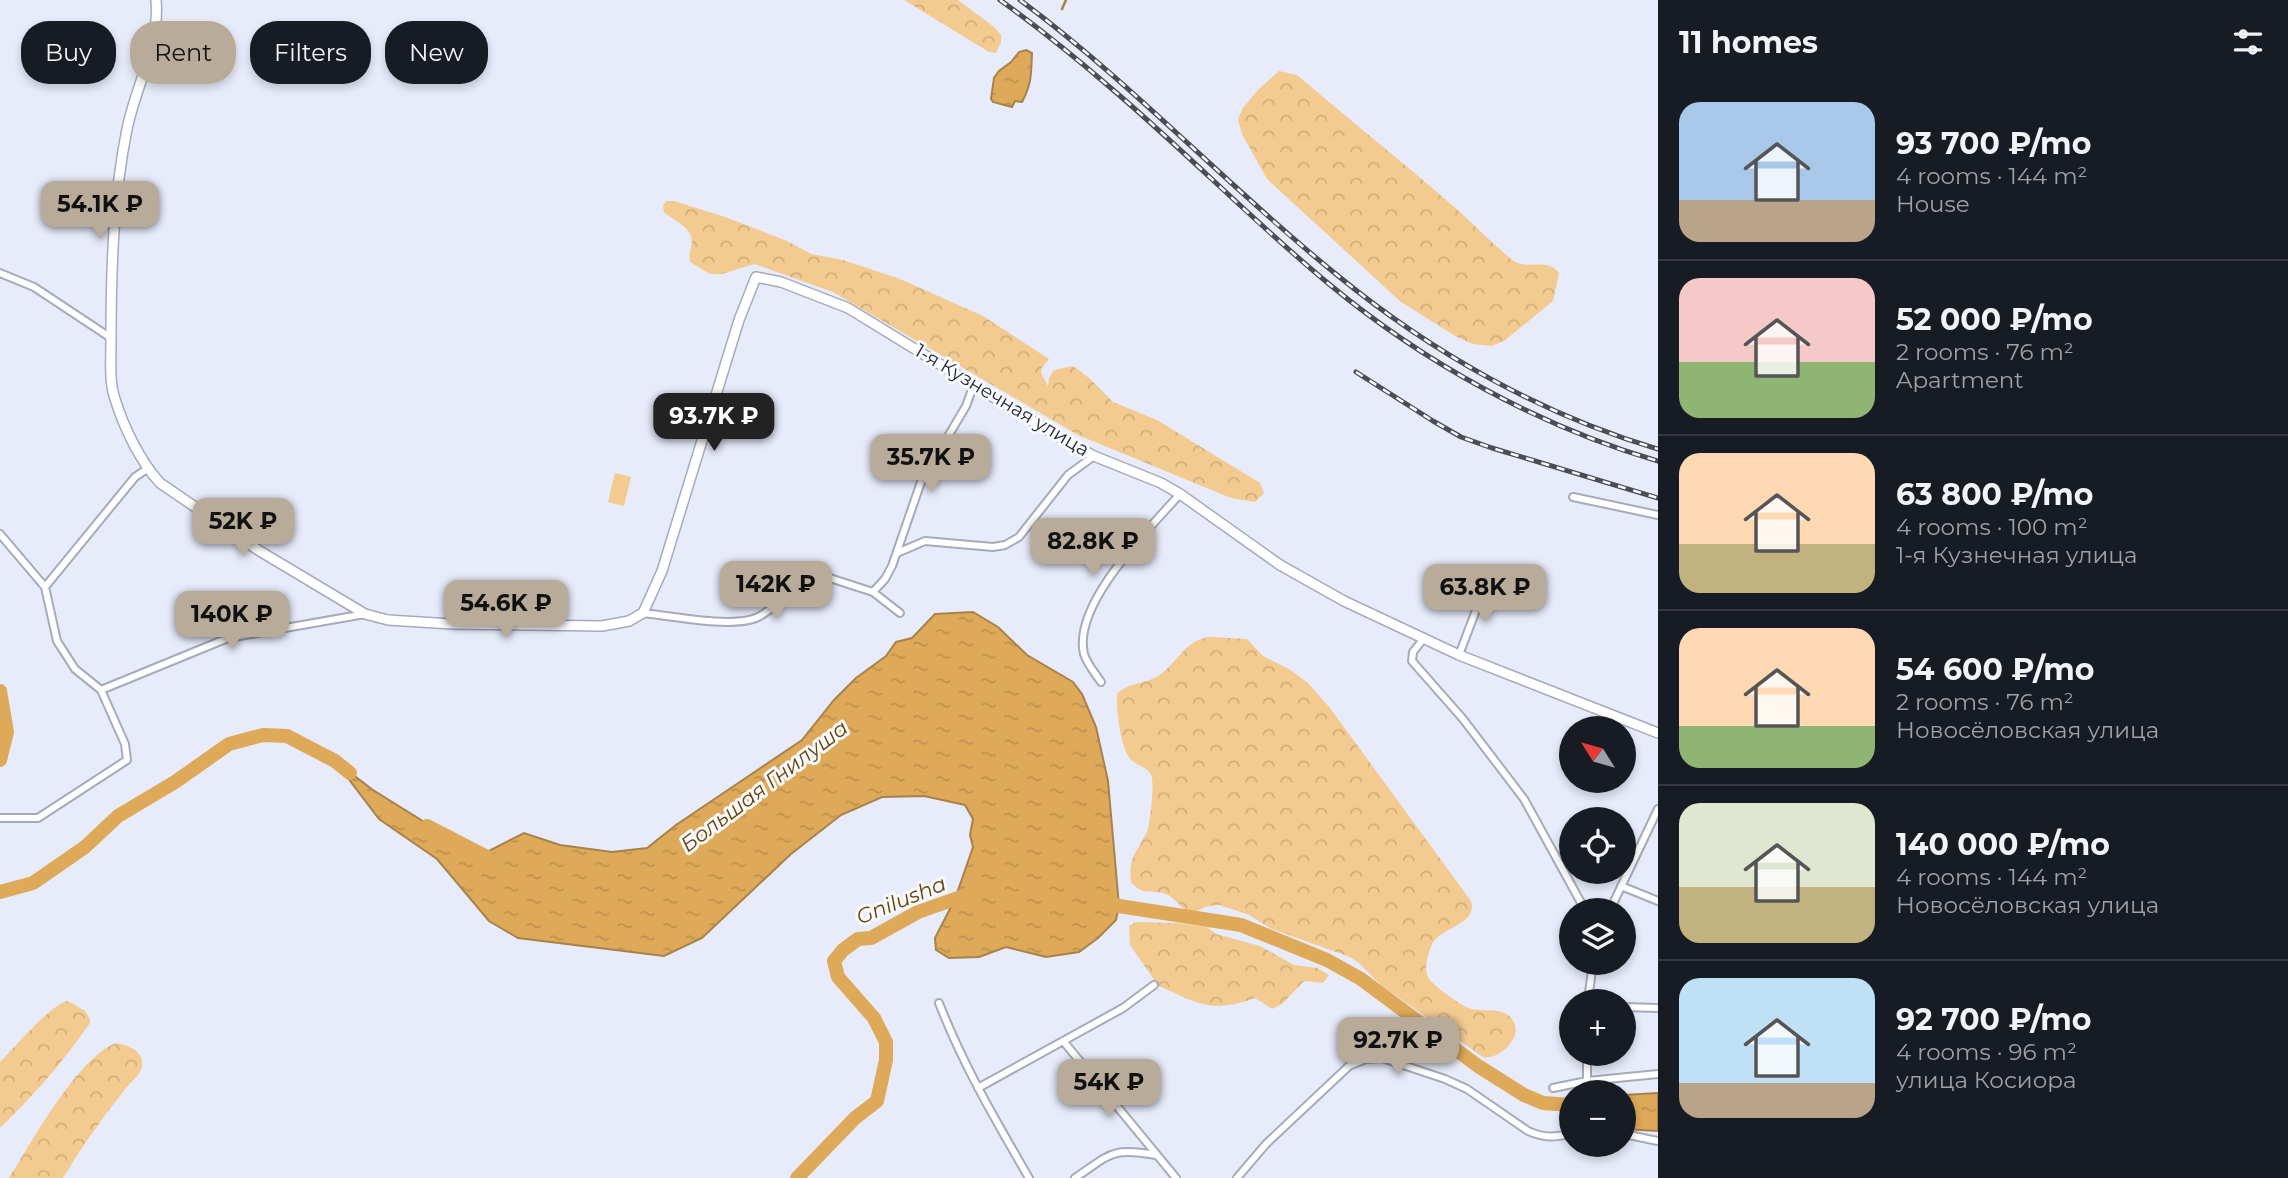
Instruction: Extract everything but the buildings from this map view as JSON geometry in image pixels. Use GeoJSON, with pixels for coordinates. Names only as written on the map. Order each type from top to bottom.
{"type":"FeatureCollection","features":[{"type":"Feature","properties":{"kind":"street"},"geometry":{"type":"LineString","coordinates":[[156,0],[158,23],[135,96],[121,174],[115,224],[111,338],[114,398],[147,469],[160,483],[258,550],[365,614],[388,621],[602,626],[629,621],[643,613],[728,622],[754,618],[771,608],[808,571],[873,592],[900,614]]}},
{"type":"Feature","properties":{"kind":"street"},"geometry":{"type":"LineString","coordinates":[[0,273],[34,287],[111,338]]}},
{"type":"Feature","properties":{"kind":"street","name":"1-я Кузнечная улица"},"geometry":{"type":"LineString","coordinates":[[643,613],[662,572],[739,320],[756,277],[781,282],[830,299],[1094,456],[1161,483],[1280,565],[1345,601],[1459,655],[1658,733]]}},
{"type":"Feature","properties":{"kind":"street"},"geometry":{"type":"LineString","coordinates":[[873,592],[885,579],[897,553],[921,482],[966,406],[974,384]]}},
{"type":"Feature","properties":{"kind":"street"},"geometry":{"type":"LineString","coordinates":[[897,553],[925,541],[993,547],[1005,545],[1019,537],[1068,475],[1094,456]]}},
{"type":"Feature","properties":{"kind":"street"},"geometry":{"type":"LineString","coordinates":[[45,587],[135,477],[147,469]]}},
{"type":"Feature","properties":{"kind":"street"},"geometry":{"type":"LineString","coordinates":[[1101,682],[1084,652],[1087,625],[1094,605],[1108,579],[1128,552],[1180,495]]}},
{"type":"Feature","properties":{"kind":"street"},"geometry":{"type":"LineString","coordinates":[[1573,497],[1658,515]]}},
{"type":"Feature","properties":{"kind":"street"},"geometry":{"type":"LineString","coordinates":[[0,534],[45,587],[57,641],[75,669],[101,690],[125,744],[127,760],[38,818],[0,818]]}},
{"type":"Feature","properties":{"kind":"street"},"geometry":{"type":"LineString","coordinates":[[1459,655],[1486,584]]}},
{"type":"Feature","properties":{"kind":"street"},"geometry":{"type":"LineString","coordinates":[[101,690],[228,638],[365,614]]}},
{"type":"Feature","properties":{"kind":"street"},"geometry":{"type":"LineString","coordinates":[[1424,638],[1413,652],[1412,661],[1462,719],[1524,799],[1578,898]]}},
{"type":"Feature","properties":{"kind":"street"},"geometry":{"type":"LineString","coordinates":[[1616,898],[1658,809]]}},
{"type":"Feature","properties":{"kind":"street"},"geometry":{"type":"LineString","coordinates":[[1621,886],[1658,901]]}},
{"type":"Feature","properties":{"kind":"street"},"geometry":{"type":"LineString","coordinates":[[978,1088],[1137,1000],[1154,985]]}},
{"type":"Feature","properties":{"kind":"street"},"geometry":{"type":"LineString","coordinates":[[939,1003],[956,1046],[1029,1178]]}},
{"type":"Feature","properties":{"kind":"street"},"geometry":{"type":"LineString","coordinates":[[1636,1007],[1658,1008]]}},
{"type":"Feature","properties":{"kind":"street"},"geometry":{"type":"LineString","coordinates":[[1064,1042],[1176,1178]]}},
{"type":"Feature","properties":{"kind":"street"},"geometry":{"type":"LineString","coordinates":[[1237,1178],[1266,1144],[1349,1066],[1366,1059],[1382,1058],[1445,1079],[1467,1089],[1528,1131],[1539,1136],[1559,1137]]}},
{"type":"Feature","properties":{"kind":"street"},"geometry":{"type":"LineString","coordinates":[[1597,1080],[1658,1074]]}},
{"type":"Feature","properties":{"kind":"street"},"geometry":{"type":"LineString","coordinates":[[1553,1088],[1559,1087]]}},
{"type":"Feature","properties":{"kind":"street"},"geometry":{"type":"LineString","coordinates":[[1636,1136],[1658,1141]]}},
{"type":"Feature","properties":{"kind":"street"},"geometry":{"type":"LineString","coordinates":[[1075,1178],[1116,1152],[1131,1151],[1156,1156]]}},
{"type":"Feature","properties":{"kind":"green space"},"geometry":{"type":"Polygon","coordinates":[[[904,0],[958,0],[1001,35],[996,53],[989,52],[904,0]]]}},
{"type":"Feature","properties":{"kind":"green space"},"geometry":{"type":"Polygon","coordinates":[[[1279,71],[1297,75],[1459,211],[1511,259],[1517,263],[1548,265],[1554,268],[1559,273],[1553,301],[1504,341],[1491,346],[1473,344],[1457,337],[1401,302],[1267,179],[1242,134],[1238,120],[1242,109],[1279,71]]]}},
{"type":"Feature","properties":{"kind":"green space"},"geometry":{"type":"Polygon","coordinates":[[[666,201],[725,217],[787,241],[811,254],[843,260],[900,279],[983,316],[1049,359],[1041,369],[1048,386],[1054,370],[1073,366],[1113,402],[1157,420],[1260,483],[1264,493],[1255,502],[1231,498],[1078,435],[833,292],[754,264],[722,274],[710,274],[690,262],[691,235],[664,212],[666,201]]]}},
{"type":"Feature","properties":{"kind":"green space"},"geometry":{"type":"Polygon","coordinates":[[[615,473],[631,477],[624,506],[608,502],[615,473]]]}},
{"type":"Feature","properties":{"kind":"green space"},"geometry":{"type":"Polygon","coordinates":[[[1211,637],[1247,639],[1263,656],[1289,669],[1308,683],[1330,708],[1471,901],[1470,915],[1433,943],[1427,958],[1426,972],[1434,984],[1466,1007],[1503,1012],[1512,1019],[1515,1033],[1503,1051],[1497,1055],[1483,1057],[1381,985],[1350,957],[1272,929],[1249,915],[1220,905],[1208,906],[1190,914],[1167,894],[1142,890],[1131,882],[1132,860],[1148,828],[1152,783],[1151,774],[1132,760],[1123,744],[1117,694],[1158,676],[1188,647],[1211,637]]]}},
{"type":"Feature","properties":{"kind":"green space"},"geometry":{"type":"Polygon","coordinates":[[[1136,922],[1207,927],[1216,934],[1260,946],[1294,965],[1317,968],[1329,975],[1323,983],[1304,981],[1282,1004],[1272,1009],[1255,998],[1227,1005],[1205,1004],[1159,986],[1130,945],[1129,926],[1136,922]]]}},
{"type":"Feature","properties":{"kind":"green space"},"geometry":{"type":"Polygon","coordinates":[[[68,1001],[85,1011],[90,1023],[48,1078],[0,1128],[0,1062],[43,1018],[68,1001]]]}},
{"type":"Feature","properties":{"kind":"green space"},"geometry":{"type":"Polygon","coordinates":[[[116,1043],[130,1047],[138,1053],[142,1061],[141,1069],[93,1132],[63,1178],[9,1178],[71,1083],[86,1065],[116,1043]]]}},
{"type":"Feature","properties":{"kind":"water"},"geometry":{"type":"Polygon","coordinates":[[[1026,50],[1032,53],[1031,73],[1022,102],[1015,101],[1012,107],[993,102],[991,99],[994,78],[1019,52],[1026,50]]]}},
{"type":"Feature","properties":{"kind":"water"},"geometry":{"type":"Polygon","coordinates":[[[973,612],[998,627],[1027,655],[1073,682],[1082,694],[1096,727],[1108,781],[1119,906],[1116,920],[1079,952],[1046,957],[1006,947],[979,957],[949,958],[936,950],[935,938],[955,899],[973,847],[970,835],[973,819],[965,805],[924,796],[882,797],[841,815],[791,854],[702,938],[664,956],[518,938],[489,921],[437,859],[379,819],[335,761],[373,790],[463,846],[487,852],[524,833],[560,845],[612,852],[647,848],[676,825],[802,740],[834,700],[856,678],[886,656],[896,642],[912,638],[935,614],[973,612]]]}},
{"type":"Feature","properties":{"kind":"water"},"geometry":{"type":"Polygon","coordinates":[[[1658,1093],[1658,1131],[1636,1130],[1636,1094],[1658,1093]]]}},
{"type":"Feature","properties":{"kind":"waterway"},"geometry":{"type":"LineString","coordinates":[[1062,9],[1066,0]]}},
{"type":"Feature","properties":{"kind":"waterway","name":"Большая Гнилуша"},"geometry":{"type":"LineString","coordinates":[[0,691],[7,732],[0,760]]}},
{"type":"Feature","properties":{"kind":"waterway","name":"Большая Гнилуша"},"geometry":{"type":"LineString","coordinates":[[0,892],[33,883],[85,847],[118,816],[175,782],[229,744],[263,735],[287,736],[335,761],[350,773]]}},
{"type":"Feature","properties":{"kind":"waterway","name":"Большая Гнилуша"},"geometry":{"type":"LineString","coordinates":[[427,826],[487,857]]}},
{"type":"Feature","properties":{"kind":"waterway","name":"Gnilusha"},"geometry":{"type":"LineString","coordinates":[[797,1178],[855,1118],[877,1101],[886,1060],[886,1042],[874,1018],[838,977],[834,961],[858,939],[871,938],[918,912],[972,893]]}},
{"type":"Feature","properties":{"kind":"waterway","name":"Большая Гнилуша"},"geometry":{"type":"LineString","coordinates":[[1102,897],[1119,906],[1241,925],[1327,960],[1361,979],[1478,1066],[1524,1095],[1543,1103],[1559,1104]]}},
{"type":"Feature","properties":{"kind":"railway"},"geometry":{"type":"LineString","coordinates":[[1000,0],[1112,89],[1329,284],[1403,340],[1484,389],[1527,411],[1614,447],[1658,461]]}},
{"type":"Feature","properties":{"kind":"railway"},"geometry":{"type":"LineString","coordinates":[[1020,0],[1102,66],[1257,207],[1337,275],[1410,330],[1449,355],[1530,399],[1615,435],[1658,449]]}},
{"type":"Feature","properties":{"kind":"railway"},"geometry":{"type":"LineString","coordinates":[[1356,372],[1461,437],[1658,498]]}}]}
